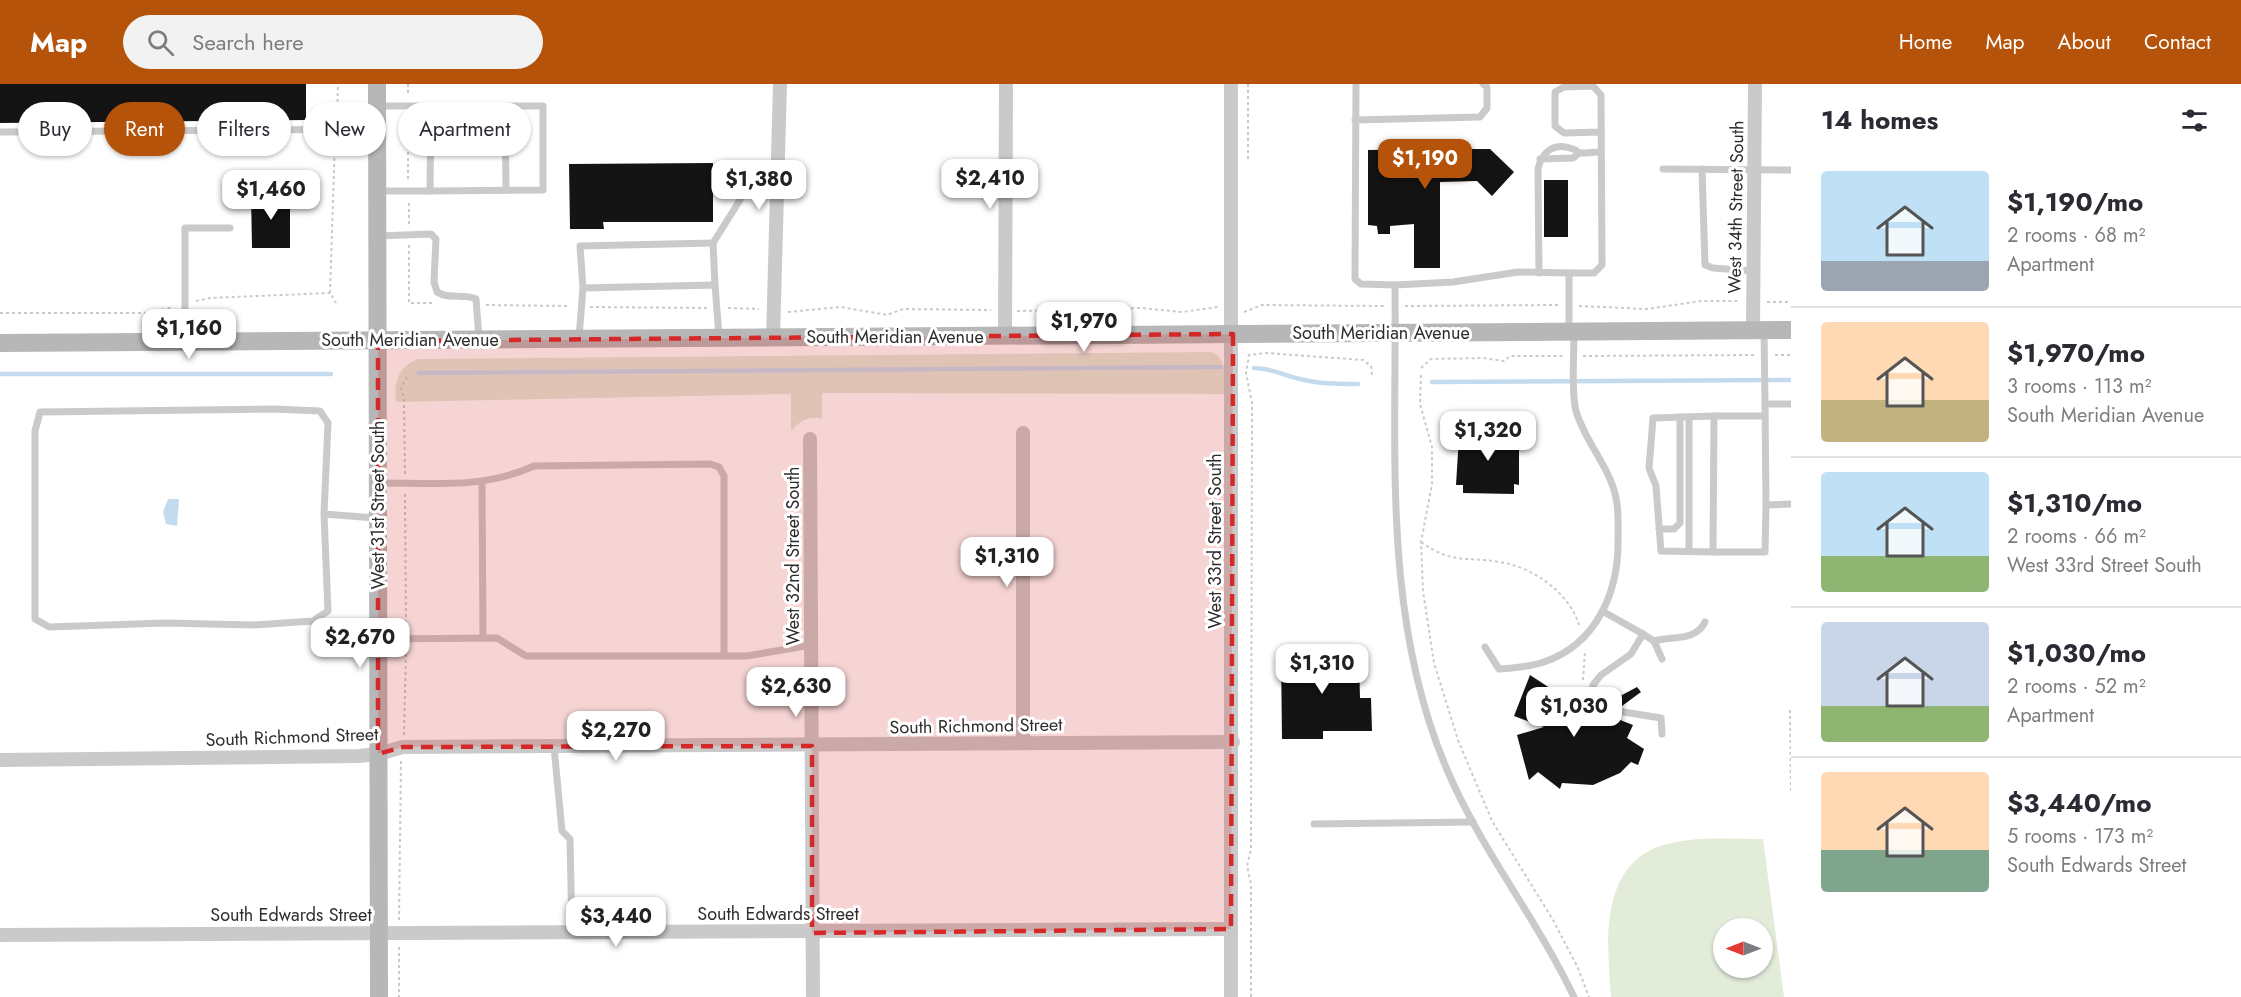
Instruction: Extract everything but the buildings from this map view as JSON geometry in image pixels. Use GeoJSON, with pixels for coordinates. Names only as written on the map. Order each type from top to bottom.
{"type":"FeatureCollection","features":[{"type":"Feature","properties":{"kind":"main road","name":"West 31st Street South"},"geometry":{"type":"LineString","coordinates":[[377,84],[377,102]]}},
{"type":"Feature","properties":{"kind":"main road","name":"West 31st Street South"},"geometry":{"type":"LineString","coordinates":[[377,156],[379,997]]}},
{"type":"Feature","properties":{"kind":"main road","name":"South Meridian Avenue"},"geometry":{"type":"LineString","coordinates":[[0,343],[1791,330]]}},
{"type":"Feature","properties":{"kind":"street"},"geometry":{"type":"LineString","coordinates":[[773,338],[780,84]]}},
{"type":"Feature","properties":{"kind":"street"},"geometry":{"type":"LineString","coordinates":[[1005,336],[1006,84]]}},
{"type":"Feature","properties":{"kind":"street","name":"West 33rd Street South"},"geometry":{"type":"LineString","coordinates":[[1231,84],[1233,334],[1231,997]]}},
{"type":"Feature","properties":{"kind":"street","name":"West 34th Street South"},"geometry":{"type":"LineString","coordinates":[[1755,84],[1753,270],[1759,330]]}},
{"type":"Feature","properties":{"kind":"street"},"geometry":{"type":"LineString","coordinates":[[1023,433],[1023,743]]}},
{"type":"Feature","properties":{"kind":"street","name":"West 32nd Street South"},"geometry":{"type":"LineString","coordinates":[[810,439],[813,997]]}},
{"type":"Feature","properties":{"kind":"street","name":"South Richmond Street"},"geometry":{"type":"LineString","coordinates":[[0,760],[378,754],[403,747],[1233,742]]}},
{"type":"Feature","properties":{"kind":"street","name":"South Edwards Street"},"geometry":{"type":"LineString","coordinates":[[0,935],[1231,930]]}},
{"type":"Feature","properties":{"kind":"lane"},"geometry":{"type":"LineString","coordinates":[[1356,84],[1354,279],[1361,284],[1395,285],[1539,273],[1594,273],[1602,264],[1601,95],[1593,86],[1564,87],[1555,92],[1555,126],[1564,133],[1601,132]]}},
{"type":"Feature","properties":{"kind":"lane"},"geometry":{"type":"LineString","coordinates":[[1354,120],[1480,117],[1487,108],[1487,87],[1483,84]]}},
{"type":"Feature","properties":{"kind":"lane"},"geometry":{"type":"LineString","coordinates":[[378,191],[543,190],[543,106],[531,106]]}},
{"type":"Feature","properties":{"kind":"lane"},"geometry":{"type":"LineString","coordinates":[[0,132],[303,129]]}},
{"type":"Feature","properties":{"kind":"lane"},"geometry":{"type":"LineString","coordinates":[[1539,273],[1538,169],[1540,159],[1545,151],[1552,148],[1573,148],[1579,153],[1601,152]]}},
{"type":"Feature","properties":{"kind":"lane"},"geometry":{"type":"LineString","coordinates":[[430,156],[430,191]]}},
{"type":"Feature","properties":{"kind":"lane"},"geometry":{"type":"LineString","coordinates":[[506,156],[506,190]]}},
{"type":"Feature","properties":{"kind":"lane"},"geometry":{"type":"LineString","coordinates":[[1663,169],[1791,170]]}},
{"type":"Feature","properties":{"kind":"lane"},"geometry":{"type":"LineString","coordinates":[[1702,169],[1705,265],[1713,268],[1753,270]]}},
{"type":"Feature","properties":{"kind":"lane"},"geometry":{"type":"LineString","coordinates":[[720,338],[713,243],[745,192],[760,180],[776,176]]}},
{"type":"Feature","properties":{"kind":"lane"},"geometry":{"type":"LineString","coordinates":[[186,342],[185,228],[230,228]]}},
{"type":"Feature","properties":{"kind":"lane"},"geometry":{"type":"LineString","coordinates":[[378,236],[431,234],[436,239],[434,282],[437,292],[444,297],[470,296],[476,299],[479,340]]}},
{"type":"Feature","properties":{"kind":"lane"},"geometry":{"type":"LineString","coordinates":[[579,339],[583,288],[579,246],[713,243]]}},
{"type":"Feature","properties":{"kind":"lane"},"geometry":{"type":"LineString","coordinates":[[1485,647],[1499,669],[1544,662],[1583,637],[1604,612],[1615,579],[1618,554],[1616,498],[1609,477],[1576,411],[1569,273]]}},
{"type":"Feature","properties":{"kind":"lane"},"geometry":{"type":"LineString","coordinates":[[583,288],[715,285]]}},
{"type":"Feature","properties":{"kind":"lane"},"geometry":{"type":"LineString","coordinates":[[1395,285],[1394,524],[1398,577],[1407,633],[1433,730],[1448,772],[1473,822],[1552,951],[1574,997]]}},
{"type":"Feature","properties":{"kind":"lane"},"geometry":{"type":"LineString","coordinates":[[1759,330],[1765,355],[1766,505],[1765,552],[1661,551],[1656,486],[1649,468],[1653,418],[1765,416]]}},
{"type":"Feature","properties":{"kind":"lane"},"geometry":{"type":"LineString","coordinates":[[1765,404],[1791,404]]}},
{"type":"Feature","properties":{"kind":"lane"},"geometry":{"type":"LineString","coordinates":[[274,409],[320,411],[328,423],[324,514],[328,611],[313,621],[254,625],[165,623],[49,627],[35,619],[35,431],[40,412],[274,409]]}},
{"type":"Feature","properties":{"kind":"lane"},"geometry":{"type":"LineString","coordinates":[[1713,552],[1714,416]]}},
{"type":"Feature","properties":{"kind":"lane"},"geometry":{"type":"LineString","coordinates":[[1659,530],[1674,529],[1680,523],[1680,417]]}},
{"type":"Feature","properties":{"kind":"lane"},"geometry":{"type":"LineString","coordinates":[[1689,417],[1689,551]]}},
{"type":"Feature","properties":{"kind":"lane"},"geometry":{"type":"LineString","coordinates":[[378,483],[482,483],[512,476],[534,466],[710,464],[719,467],[724,476],[724,655]]}},
{"type":"Feature","properties":{"kind":"lane"},"geometry":{"type":"LineString","coordinates":[[482,483],[483,637]]}},
{"type":"Feature","properties":{"kind":"lane"},"geometry":{"type":"LineString","coordinates":[[1766,505],[1791,504]]}},
{"type":"Feature","properties":{"kind":"lane"},"geometry":{"type":"LineString","coordinates":[[324,514],[378,518]]}},
{"type":"Feature","properties":{"kind":"lane"},"geometry":{"type":"LineString","coordinates":[[1604,612],[1654,640],[1662,658]]}},
{"type":"Feature","properties":{"kind":"lane"},"geometry":{"type":"LineString","coordinates":[[1654,640],[1692,636],[1700,632],[1705,622]]}},
{"type":"Feature","properties":{"kind":"lane"},"geometry":{"type":"LineString","coordinates":[[1604,704],[1593,699],[1593,685],[1601,675],[1631,654],[1643,634]]}},
{"type":"Feature","properties":{"kind":"lane"},"geometry":{"type":"LineString","coordinates":[[378,639],[497,638],[526,656],[747,656],[812,645]]}},
{"type":"Feature","properties":{"kind":"lane"},"geometry":{"type":"LineString","coordinates":[[1617,711],[1661,718],[1662,734]]}},
{"type":"Feature","properties":{"kind":"lane"},"geometry":{"type":"LineString","coordinates":[[554,747],[562,831],[570,839],[572,932]]}},
{"type":"Feature","properties":{"kind":"lane"},"geometry":{"type":"LineString","coordinates":[[1314,824],[1473,822]]}},
{"type":"Feature","properties":{"kind":"path"},"geometry":{"type":"LineString","coordinates":[[338,102],[339,84]]}},
{"type":"Feature","properties":{"kind":"path"},"geometry":{"type":"LineString","coordinates":[[1248,84],[1248,162]]}},
{"type":"Feature","properties":{"kind":"path"},"geometry":{"type":"LineString","coordinates":[[335,156],[330,293],[336,303]]}},
{"type":"Feature","properties":{"kind":"path"},"geometry":{"type":"LineString","coordinates":[[0,313],[148,313],[210,298],[330,293]]}},
{"type":"Feature","properties":{"kind":"path"},"geometry":{"type":"LineString","coordinates":[[1251,997],[1251,884],[1247,866],[1251,849],[1252,722],[1252,403],[1246,373],[1249,355],[1266,353],[1363,360],[1371,366],[1372,375]]}},
{"type":"Feature","properties":{"kind":"path"},"geometry":{"type":"LineString","coordinates":[[1421,368],[1431,359],[1483,358],[1504,361],[1510,356],[1791,355]]}},
{"type":"Feature","properties":{"kind":"path"},"geometry":{"type":"LineString","coordinates":[[1421,375],[1420,405],[1432,447],[1432,484],[1421,542],[1423,591],[1434,663],[1458,740],[1492,821],[1553,920],[1578,968],[1589,997]]}},
{"type":"Feature","properties":{"kind":"path"},"geometry":{"type":"LineString","coordinates":[[399,997],[399,784],[406,725],[404,399],[401,388],[407,377]]}},
{"type":"Feature","properties":{"kind":"path"},"geometry":{"type":"LineString","coordinates":[[1421,542],[1440,555],[1461,560],[1497,561],[1518,566],[1543,579],[1567,603],[1577,617],[1583,637],[1586,662],[1576,705]]}},
{"type":"Feature","properties":{"kind":"path"},"geometry":{"type":"LineString","coordinates":[[1790,710],[1791,793]]}},
{"type":"Feature","properties":{"kind":"highlighted area"},"geometry":{"type":"Polygon","coordinates":[[[1233,334],[1231,929],[812,933],[812,746],[403,747],[378,754],[378,341],[1233,334]]]}},
{"type":"Feature","properties":{"kind":"green space"},"geometry":{"type":"Polygon","coordinates":[[[1211,352],[1221,359],[1223,364],[1224,394],[822,393],[822,419],[805,420],[791,431],[791,394],[396,402],[399,376],[406,366],[418,359],[1211,352]]]}},
{"type":"Feature","properties":{"kind":"green space"},"geometry":{"type":"Polygon","coordinates":[[[1703,839],[1763,839],[1784,997],[1611,997],[1609,930],[1618,886],[1629,868],[1645,854],[1667,844],[1703,839]]]}},
{"type":"Feature","properties":{"kind":"water"},"geometry":{"type":"Polygon","coordinates":[[[168,499],[179,499],[177,526],[166,524],[163,512],[168,499]]]}},
{"type":"Feature","properties":{"kind":"waterway"},"geometry":{"type":"LineString","coordinates":[[419,373],[1221,367]]}},
{"type":"Feature","properties":{"kind":"waterway"},"geometry":{"type":"LineString","coordinates":[[1254,368],[1312,381],[1358,384]]}},
{"type":"Feature","properties":{"kind":"waterway"},"geometry":{"type":"LineString","coordinates":[[0,374],[331,374]]}},
{"type":"Feature","properties":{"kind":"waterway"},"geometry":{"type":"LineString","coordinates":[[1432,382],[1791,380]]}}]}
